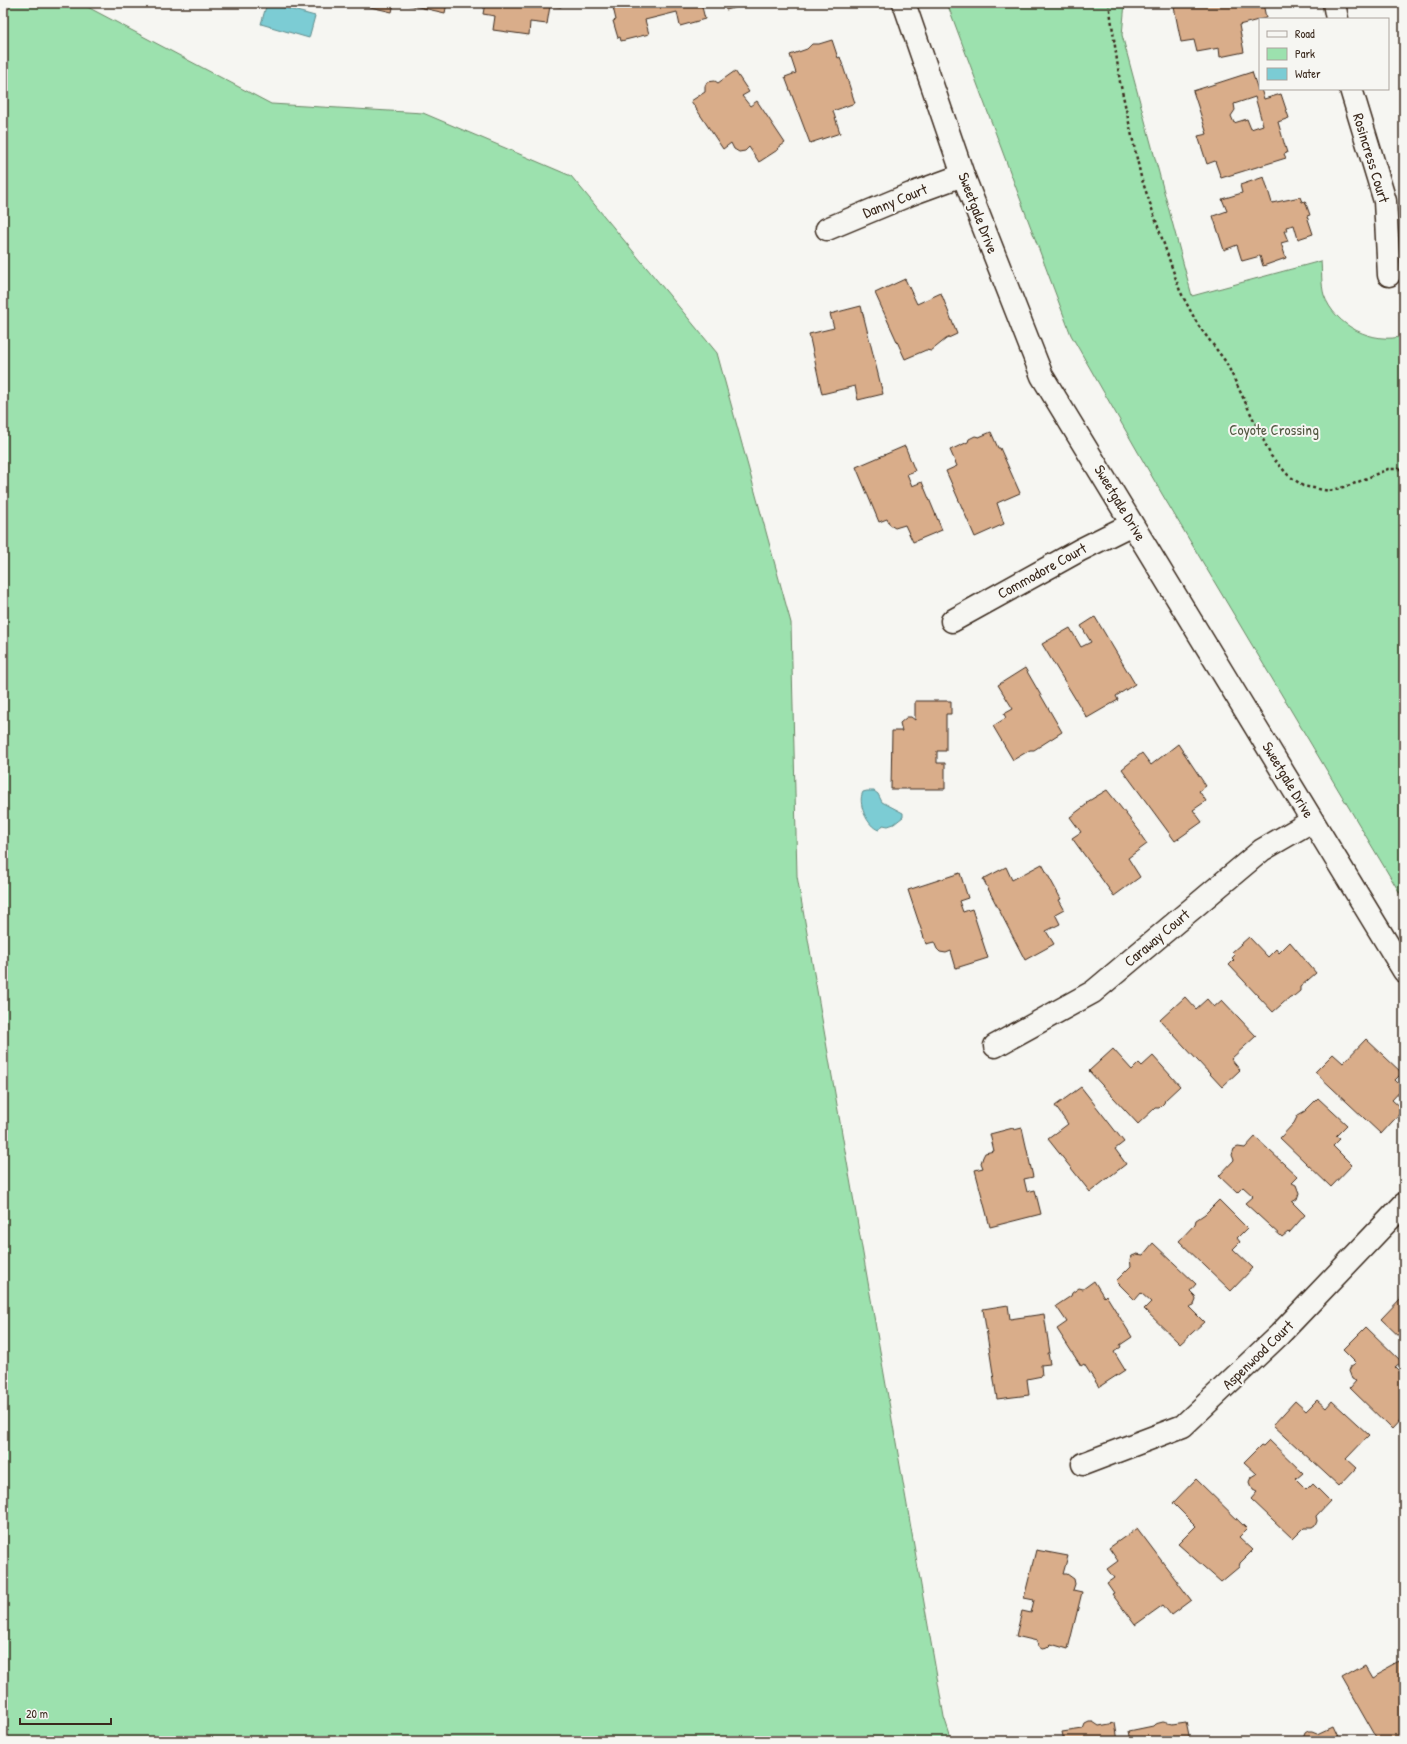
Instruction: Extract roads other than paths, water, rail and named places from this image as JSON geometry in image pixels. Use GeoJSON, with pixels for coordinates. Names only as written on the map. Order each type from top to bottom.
{"type":"FeatureCollection","features":[{"type":"Feature","properties":{"kind":"street","name":"Sweetgale Drive"},"geometry":{"type":"LineString","coordinates":[[904,3],[963,175],[1042,376],[1404,970]]}},
{"type":"Feature","properties":{"kind":"street"},"geometry":{"type":"LineString","coordinates":[[1334,3],[1337,18]]}},
{"type":"Feature","properties":{"kind":"street","name":"Rosincress Court"},"geometry":{"type":"LineString","coordinates":[[1351,90],[1386,201],[1389,275]]}},
{"type":"Feature","properties":{"kind":"street","name":"Danny Court"},"geometry":{"type":"LineString","coordinates":[[827,229],[911,194],[963,175]]}},
{"type":"Feature","properties":{"kind":"street","name":"Commodore Court"},"geometry":{"type":"LineString","coordinates":[[952,621],[1080,550],[1132,524]]}},
{"type":"Feature","properties":{"kind":"street","name":"Caraway Court"},"geometry":{"type":"LineString","coordinates":[[996,1046],[1093,992],[1262,850],[1312,821]]}},
{"type":"Feature","properties":{"kind":"street","name":"Aspenwood Court"},"geometry":{"type":"LineString","coordinates":[[1083,1464],[1183,1426],[1280,1334],[1404,1204]]}},
{"type":"Feature","properties":{"kind":"water"},"geometry":{"type":"Polygon","coordinates":[[[267,3],[315,16],[309,38],[261,24],[267,3]]]}},
{"type":"Feature","properties":{"kind":"water"},"geometry":{"type":"Polygon","coordinates":[[[874,791],[878,794],[882,802],[903,813],[903,817],[894,824],[888,826],[883,825],[879,830],[875,828],[867,819],[862,808],[861,796],[863,792],[874,791]]]}},
{"type":"Feature","properties":{"kind":"park label","name":"Coyote Crossing"},"geometry":{"type":"Point","coordinates":[1274,430]}}]}
